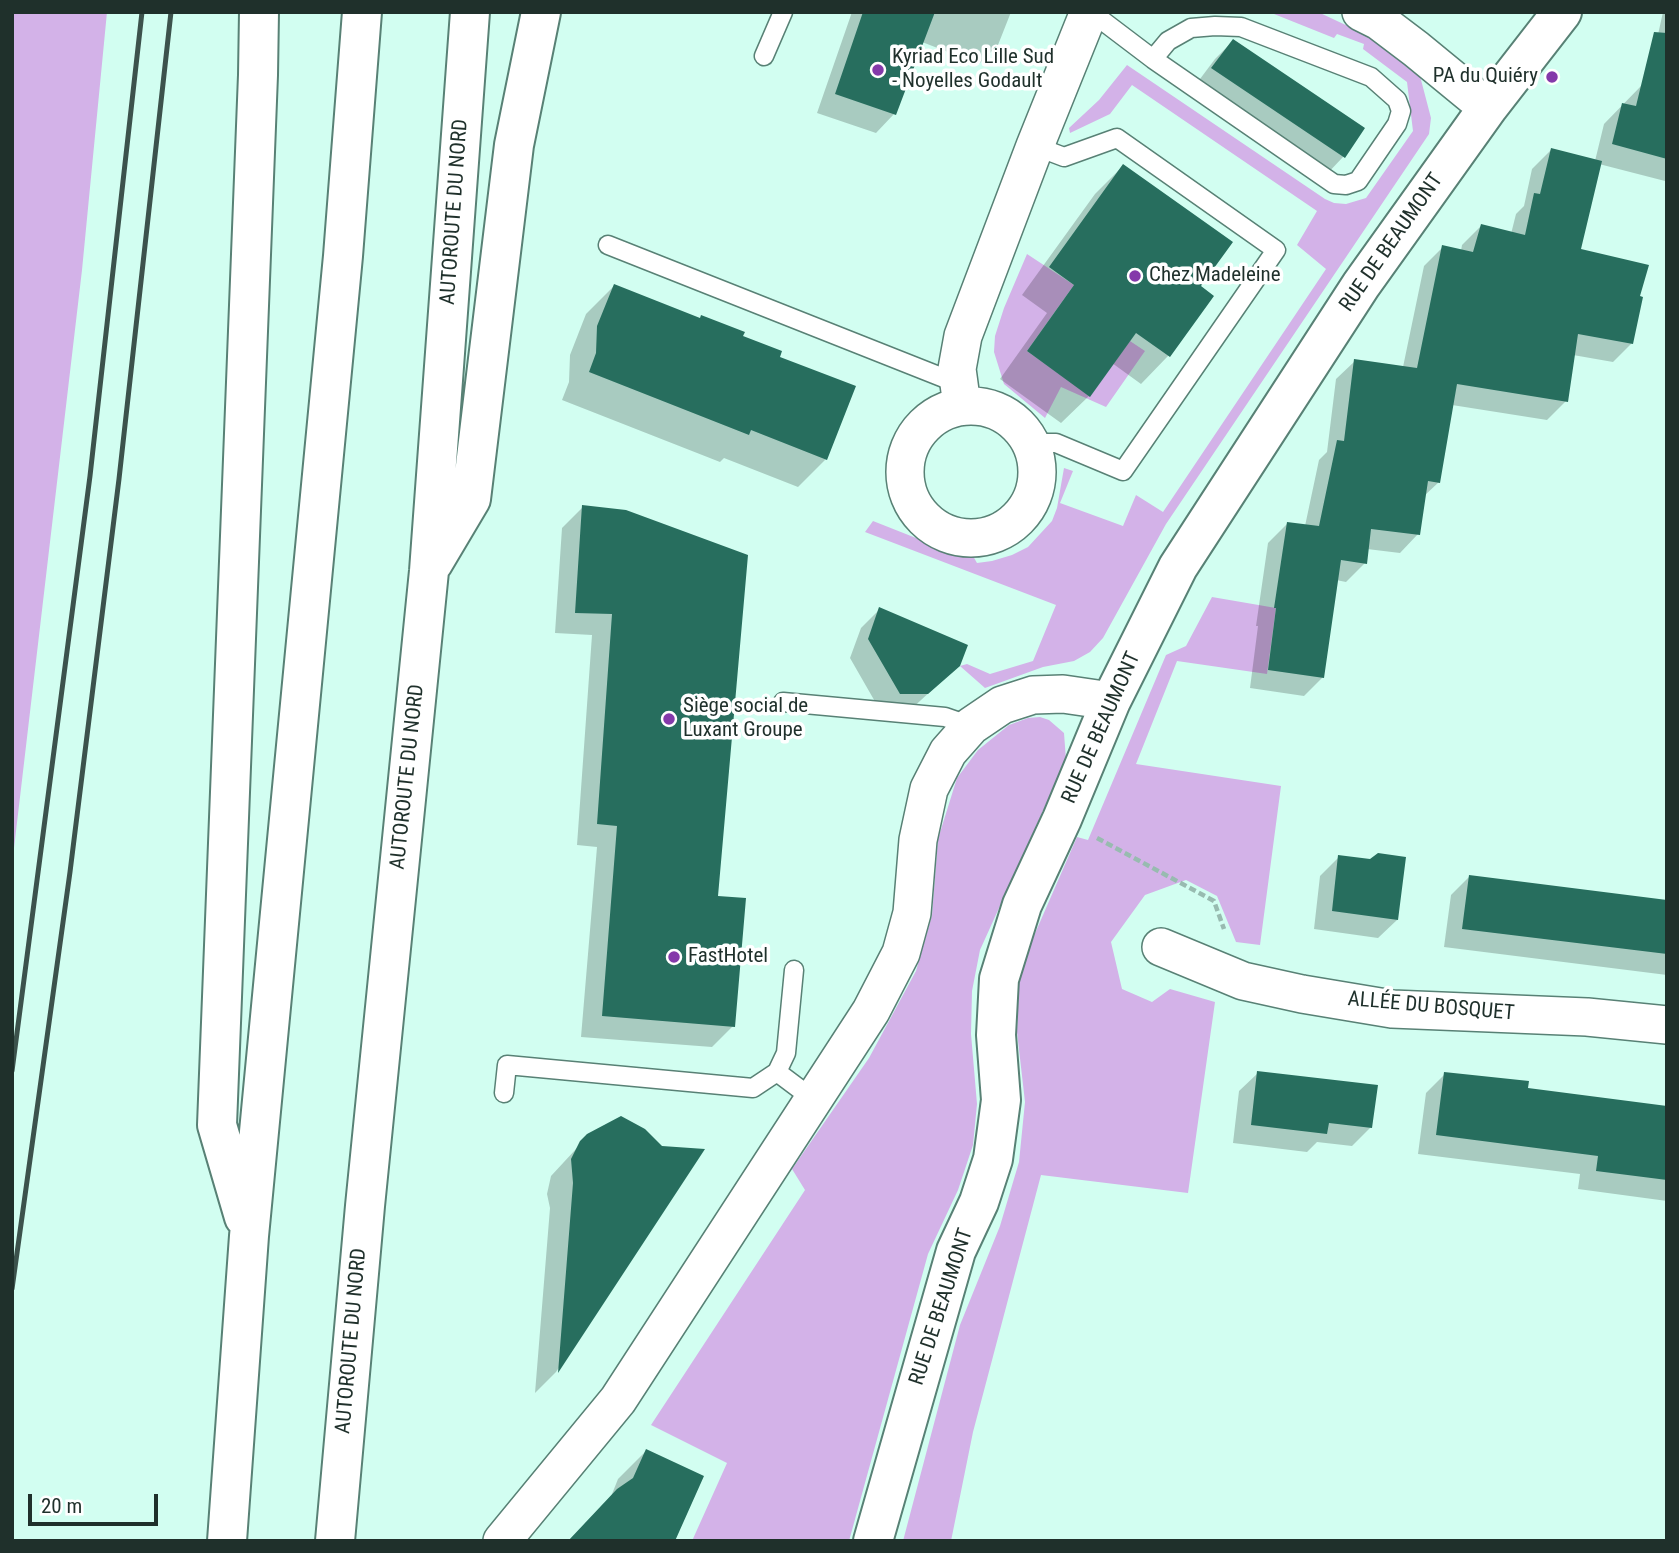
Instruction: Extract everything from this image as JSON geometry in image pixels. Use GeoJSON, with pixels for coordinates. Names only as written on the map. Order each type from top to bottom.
{"type":"FeatureCollection","features":[{"type":"Feature","properties":{"kind":"main road"},"geometry":{"type":"LineString","coordinates":[[250,1236],[217,1125],[259,12]]}},
{"type":"Feature","properties":{"kind":"main road"},"geometry":{"type":"LineString","coordinates":[[228,1541],[250,1236],[344,256],[362,12]]}},
{"type":"Feature","properties":{"kind":"main road","name":"AUTOROUTE DU NORD"},"geometry":{"type":"LineString","coordinates":[[335,1541],[365,1206],[429,571],[470,12]]}},
{"type":"Feature","properties":{"kind":"main road"},"geometry":{"type":"LineString","coordinates":[[429,571],[471,499],[514,145],[541,12]]}},
{"type":"Feature","properties":{"kind":"main road","name":"RUE DE BEAUMONT"},"geometry":{"type":"LineString","coordinates":[[873,1541],[956,1251],[978,1202],[993,1159],[1000,1100],[996,1035],[999,979],[1022,905],[1062,819],[1111,701],[1178,567],[1361,285],[1489,106],[1562,12]]}},
{"type":"Feature","properties":{"kind":"street"},"geometry":{"type":"LineString","coordinates":[[961,395],[957,369],[963,336],[1035,146],[1090,12]]}},
{"type":"Feature","properties":{"kind":"street"},"geometry":{"type":"LineString","coordinates":[[1361,12],[1379,21],[1489,106]]}},
{"type":"Feature","properties":{"kind":"street"},"geometry":{"type":"LineString","coordinates":[[961,395],[983,407],[1003,413],[1019,425],[1031,443],[1037,462],[1037,484],[1029,505],[1015,523],[995,534],[974,539],[951,536],[931,525],[916,509],[906,489],[905,466],[911,445],[923,426],[961,395]]}},
{"type":"Feature","properties":{"kind":"street"},"geometry":{"type":"LineString","coordinates":[[502,1541],[618,1400],[871,1011],[901,954],[912,913],[918,840],[929,789],[948,752],[971,726],[1002,705],[1033,695],[1063,694],[1111,701]]}},
{"type":"Feature","properties":{"kind":"street","name":"ALLÉE DU BOSQUET"},"geometry":{"type":"LineString","coordinates":[[1161,947],[1243,981],[1392,1009],[1587,1017],[1667,1025]]}},
{"type":"Feature","properties":{"kind":"lane"},"geometry":{"type":"LineString","coordinates":[[764,56],[783,12]]}},
{"type":"Feature","properties":{"kind":"lane"},"geometry":{"type":"LineString","coordinates":[[1090,12],[1153,60],[1334,184],[1346,185],[1358,181],[1397,124],[1401,111],[1397,100],[1371,77],[1241,27],[1191,28],[1168,41],[1153,60]]}},
{"type":"Feature","properties":{"kind":"lane"},"geometry":{"type":"LineString","coordinates":[[1031,443],[1056,443],[1123,471],[1276,250],[1117,138],[1064,157],[1035,146]]}},
{"type":"Feature","properties":{"kind":"lane"},"geometry":{"type":"LineString","coordinates":[[608,245],[961,395]]}},
{"type":"Feature","properties":{"kind":"lane"},"geometry":{"type":"LineString","coordinates":[[783,702],[945,717],[971,726]]}},
{"type":"Feature","properties":{"kind":"lane"},"geometry":{"type":"LineString","coordinates":[[504,1093],[507,1065],[753,1088],[777,1072],[786,1052],[794,970]]}},
{"type":"Feature","properties":{"kind":"lane"},"geometry":{"type":"LineString","coordinates":[[777,1072],[813,1099]]}},
{"type":"Feature","properties":{"kind":"path"},"geometry":{"type":"LineString","coordinates":[[1062,819],[1214,901],[1243,981]]}},
{"type":"Feature","properties":{"kind":"shaded area"},"geometry":{"type":"Polygon","coordinates":[[[12,12],[107,12],[82,270],[12,865],[12,12]]]}},
{"type":"Feature","properties":{"kind":"shaded area"},"geometry":{"type":"Polygon","coordinates":[[[1269,12],[1318,12],[1369,36],[1420,76],[1431,118],[1429,134],[1166,524],[1103,638],[1090,652],[1074,661],[1043,667],[985,688],[960,666],[967,664],[990,674],[1033,661],[1056,605],[865,532],[873,521],[959,555],[973,556],[977,563],[992,561],[1028,547],[1052,521],[1064,468],[1073,471],[1060,503],[1123,526],[1136,495],[1163,512],[1326,269],[1297,245],[1317,211],[1132,85],[1110,114],[1070,133],[1069,128],[1099,100],[1127,65],[1325,199],[1346,204],[1366,198],[1413,131],[1407,82],[1363,49],[1364,44],[1337,34],[1334,38],[1269,12]]]}},
{"type":"Feature","properties":{"kind":"shaded area"},"geometry":{"type":"Polygon","coordinates":[[[1027,254],[1074,285],[1027,351],[1090,396],[1130,341],[1145,351],[1106,407],[1061,387],[1045,418],[1004,384],[994,352],[995,336],[1027,254]]]}},
{"type":"Feature","properties":{"kind":"shaded area"},"geometry":{"type":"Polygon","coordinates":[[[1212,597],[1276,608],[1267,674],[1177,661],[1136,764],[1281,786],[1260,945],[1236,942],[1217,896],[1186,880],[1145,895],[1111,942],[1122,989],[1152,1002],[1170,989],[1215,1002],[1188,1193],[1041,1175],[973,1432],[951,1541],[903,1541],[960,1325],[1000,1226],[1019,1162],[1025,1102],[1017,1032],[1019,983],[1033,938],[1077,837],[1088,840],[1166,655],[1186,646],[1212,597]]]}},
{"type":"Feature","properties":{"kind":"shaded area"},"geometry":{"type":"Polygon","coordinates":[[[1040,717],[1049,720],[1064,733],[1066,760],[980,950],[972,991],[971,1034],[977,1104],[973,1145],[958,1190],[928,1254],[849,1541],[692,1541],[727,1463],[651,1425],[805,1190],[792,1169],[869,1058],[916,971],[932,915],[938,839],[957,778],[978,750],[1009,725],[1040,717]]]}},
{"type":"Feature","properties":{"kind":"building","name":"Kyriad Eco Lille Sud - Noyelles Godault"},"geometry":{"type":"Polygon","coordinates":[[[863,12],[935,12],[896,115],[835,94],[863,12]]]}},
{"type":"Feature","properties":{"kind":"building"},"geometry":{"type":"Polygon","coordinates":[[[1654,32],[1667,33],[1667,159],[1612,144],[1622,103],[1636,106],[1654,32]]]}},
{"type":"Feature","properties":{"kind":"building"},"geometry":{"type":"Polygon","coordinates":[[[1233,39],[1365,128],[1345,158],[1211,68],[1233,39]]]}},
{"type":"Feature","properties":{"kind":"building"},"geometry":{"type":"Polygon","coordinates":[[[1551,148],[1602,161],[1581,249],[1649,265],[1640,296],[1643,297],[1633,344],[1578,334],[1568,402],[1457,384],[1440,483],[1428,481],[1420,535],[1371,529],[1367,564],[1341,560],[1324,678],[1268,670],[1287,522],[1319,526],[1337,440],[1344,441],[1354,359],[1417,368],[1442,245],[1473,252],[1481,224],[1525,235],[1534,193],[1540,194],[1551,148]]]}},
{"type":"Feature","properties":{"kind":"building","name":"Chez Madeleine"},"geometry":{"type":"Polygon","coordinates":[[[1123,164],[1233,242],[1201,286],[1214,296],[1170,357],[1136,333],[1090,397],[1027,351],[1074,285],[1049,267],[1123,164]]]}},
{"type":"Feature","properties":{"kind":"building"},"geometry":{"type":"Polygon","coordinates":[[[614,284],[700,318],[701,315],[745,332],[743,336],[782,351],[780,357],[856,386],[827,460],[751,430],[749,435],[589,372],[596,353],[597,326],[614,284]]]}},
{"type":"Feature","properties":{"kind":"building","name":"Siège social de Luxant Groupe"},"geometry":{"type":"Polygon","coordinates":[[[582,505],[626,510],[748,555],[718,896],[746,898],[735,1027],[602,1016],[617,826],[597,824],[612,614],[575,613],[582,505]]]}},
{"type":"Feature","properties":{"kind":"building"},"geometry":{"type":"Polygon","coordinates":[[[879,607],[968,645],[960,666],[928,694],[900,694],[868,639],[879,607]]]}},
{"type":"Feature","properties":{"kind":"building"},"geometry":{"type":"Polygon","coordinates":[[[1378,853],[1406,857],[1398,920],[1332,911],[1338,855],[1370,859],[1378,853]]]}},
{"type":"Feature","properties":{"kind":"building"},"geometry":{"type":"Polygon","coordinates":[[[1469,875],[1667,900],[1667,954],[1462,929],[1469,875]]]}},
{"type":"Feature","properties":{"kind":"building"},"geometry":{"type":"Polygon","coordinates":[[[1257,1071],[1378,1085],[1372,1128],[1329,1123],[1327,1134],[1251,1125],[1257,1071]]]}},
{"type":"Feature","properties":{"kind":"building"},"geometry":{"type":"Polygon","coordinates":[[[1444,1072],[1529,1081],[1528,1088],[1667,1106],[1667,1180],[1596,1171],[1598,1156],[1436,1135],[1444,1072]]]}},
{"type":"Feature","properties":{"kind":"building"},"geometry":{"type":"Polygon","coordinates":[[[621,1116],[645,1129],[662,1146],[705,1149],[558,1373],[573,1183],[571,1159],[580,1141],[587,1134],[621,1116]]]}},
{"type":"Feature","properties":{"kind":"building"},"geometry":{"type":"Polygon","coordinates":[[[646,1449],[704,1476],[675,1541],[568,1541],[617,1489],[633,1478],[646,1449]]]}},
{"type":"Feature","properties":{"kind":"railway"},"geometry":{"type":"LineString","coordinates":[[12,1071],[90,476],[142,12]]}},
{"type":"Feature","properties":{"kind":"railway"},"geometry":{"type":"LineString","coordinates":[[12,1289],[70,872],[119,479],[171,12]]}},
{"type":"Feature","properties":{"kind":"place","name":"Kyriad Eco Lille Sud - Noyelles Godault"},"geometry":{"type":"Point","coordinates":[878,70]}},
{"type":"Feature","properties":{"kind":"place","name":"PA du Quiéry"},"geometry":{"type":"Point","coordinates":[1552,77]}},
{"type":"Feature","properties":{"kind":"place","name":"Chez Madeleine"},"geometry":{"type":"Point","coordinates":[1135,276]}},
{"type":"Feature","properties":{"kind":"place","name":"Siège social de Luxant Groupe"},"geometry":{"type":"Point","coordinates":[669,719]}},
{"type":"Feature","properties":{"kind":"place","name":"FastHotel"},"geometry":{"type":"Point","coordinates":[674,957]}}]}
